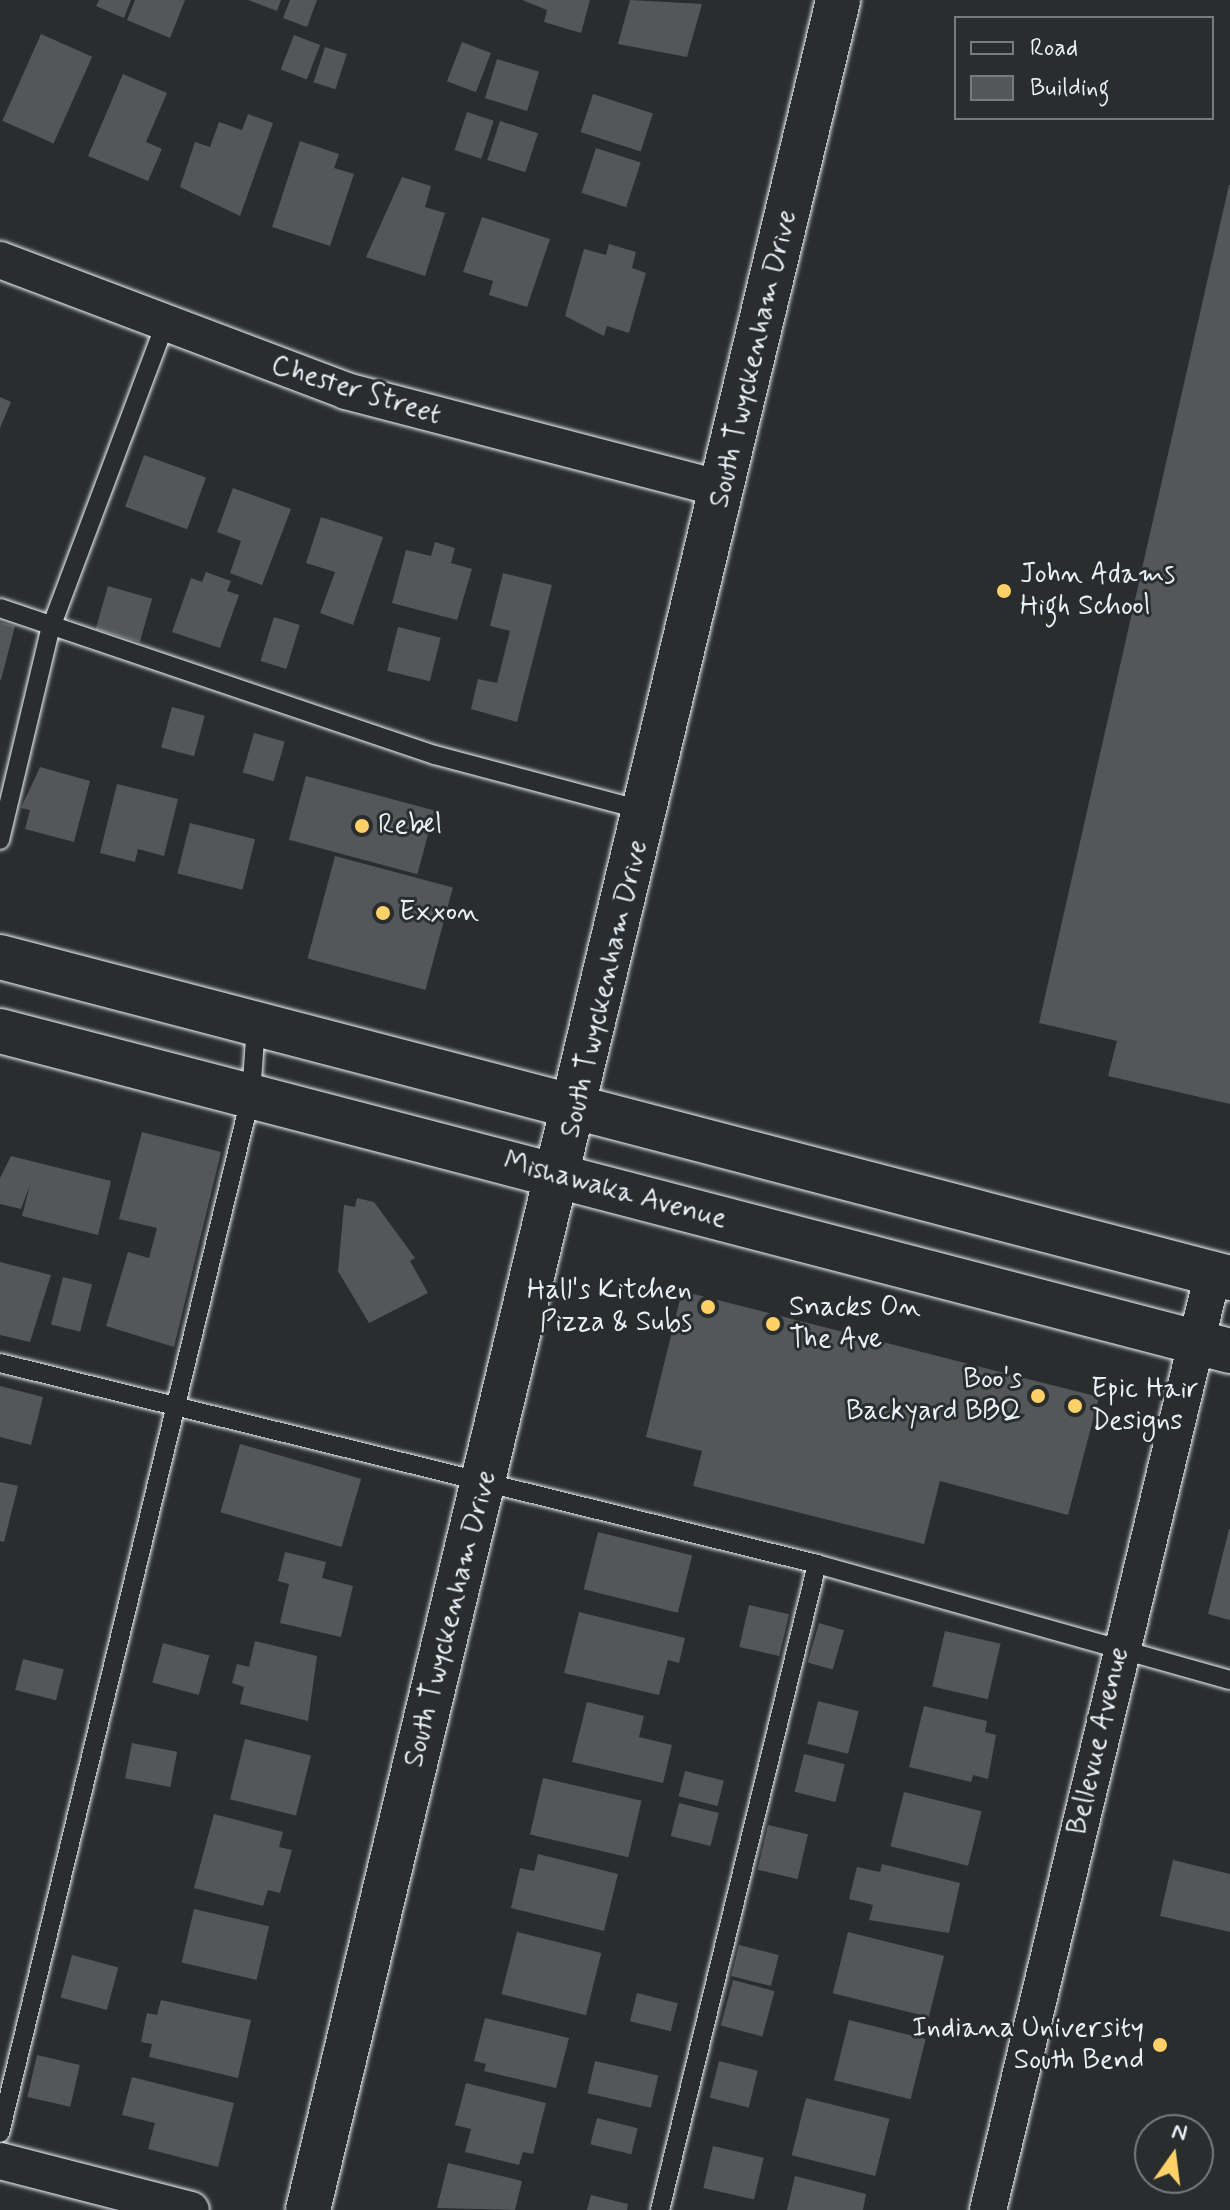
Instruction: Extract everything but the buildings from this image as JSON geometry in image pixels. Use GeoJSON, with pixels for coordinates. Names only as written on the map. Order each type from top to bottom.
{"type":"FeatureCollection","features":[{"type":"Feature","properties":{"kind":"main road","name":"South Twyckenham Drive"},"geometry":{"type":"LineString","coordinates":[[308,2210],[560,1176],[838,0]]}},
{"type":"Feature","properties":{"kind":"main road"},"geometry":{"type":"LineString","coordinates":[[0,957],[256,1025],[577,1104],[1222,1275]]}},
{"type":"Feature","properties":{"kind":"main road","name":"Mishawaka Avenue"},"geometry":{"type":"LineString","coordinates":[[0,1031],[1213,1347]]}},
{"type":"Feature","properties":{"kind":"street","name":"Chester Street"},"geometry":{"type":"LineString","coordinates":[[0,260],[164,327],[452,422],[723,489]]}},
{"type":"Feature","properties":{"kind":"street","name":"Bellevue Avenue"},"geometry":{"type":"LineString","coordinates":[[988,2210],[1121,1647],[1213,1347],[1222,1275]]}},
{"type":"Feature","properties":{"kind":"street"},"geometry":{"type":"LineString","coordinates":[[0,2161],[191,2210]]}},
{"type":"Feature","properties":{"kind":"lane"},"geometry":{"type":"LineString","coordinates":[[0,840],[50,630],[164,327]]}},
{"type":"Feature","properties":{"kind":"lane"},"geometry":{"type":"LineString","coordinates":[[0,608],[50,630],[435,755],[647,811]]}},
{"type":"Feature","properties":{"kind":"lane"},"geometry":{"type":"LineString","coordinates":[[0,2133],[251,1095],[256,1025]]}},
{"type":"Feature","properties":{"kind":"lane"},"geometry":{"type":"LineString","coordinates":[[0,1363],[817,1564],[1230,1680]]}},
{"type":"Feature","properties":{"kind":"lane"},"geometry":{"type":"LineString","coordinates":[[660,2210],[817,1564]]}},
{"type":"Feature","properties":{"kind":"place","name":"John Adams High School"},"geometry":{"type":"Point","coordinates":[1004,591]}},
{"type":"Feature","properties":{"kind":"place","name":"Rebel"},"geometry":{"type":"Point","coordinates":[362,826]}},
{"type":"Feature","properties":{"kind":"place","name":"Exxon"},"geometry":{"type":"Point","coordinates":[383,913]}},
{"type":"Feature","properties":{"kind":"place","name":"Hall's Kitchen Pizza & Subs"},"geometry":{"type":"Point","coordinates":[708,1307]}},
{"type":"Feature","properties":{"kind":"place","name":"Snacks On The Ave"},"geometry":{"type":"Point","coordinates":[773,1324]}},
{"type":"Feature","properties":{"kind":"place","name":"Boo's Backyard BBQ"},"geometry":{"type":"Point","coordinates":[1038,1396]}},
{"type":"Feature","properties":{"kind":"place","name":"Epic Hair Designs"},"geometry":{"type":"Point","coordinates":[1075,1406]}},
{"type":"Feature","properties":{"kind":"place","name":"Indiana University South Bend"},"geometry":{"type":"Point","coordinates":[1160,2045]}}]}
